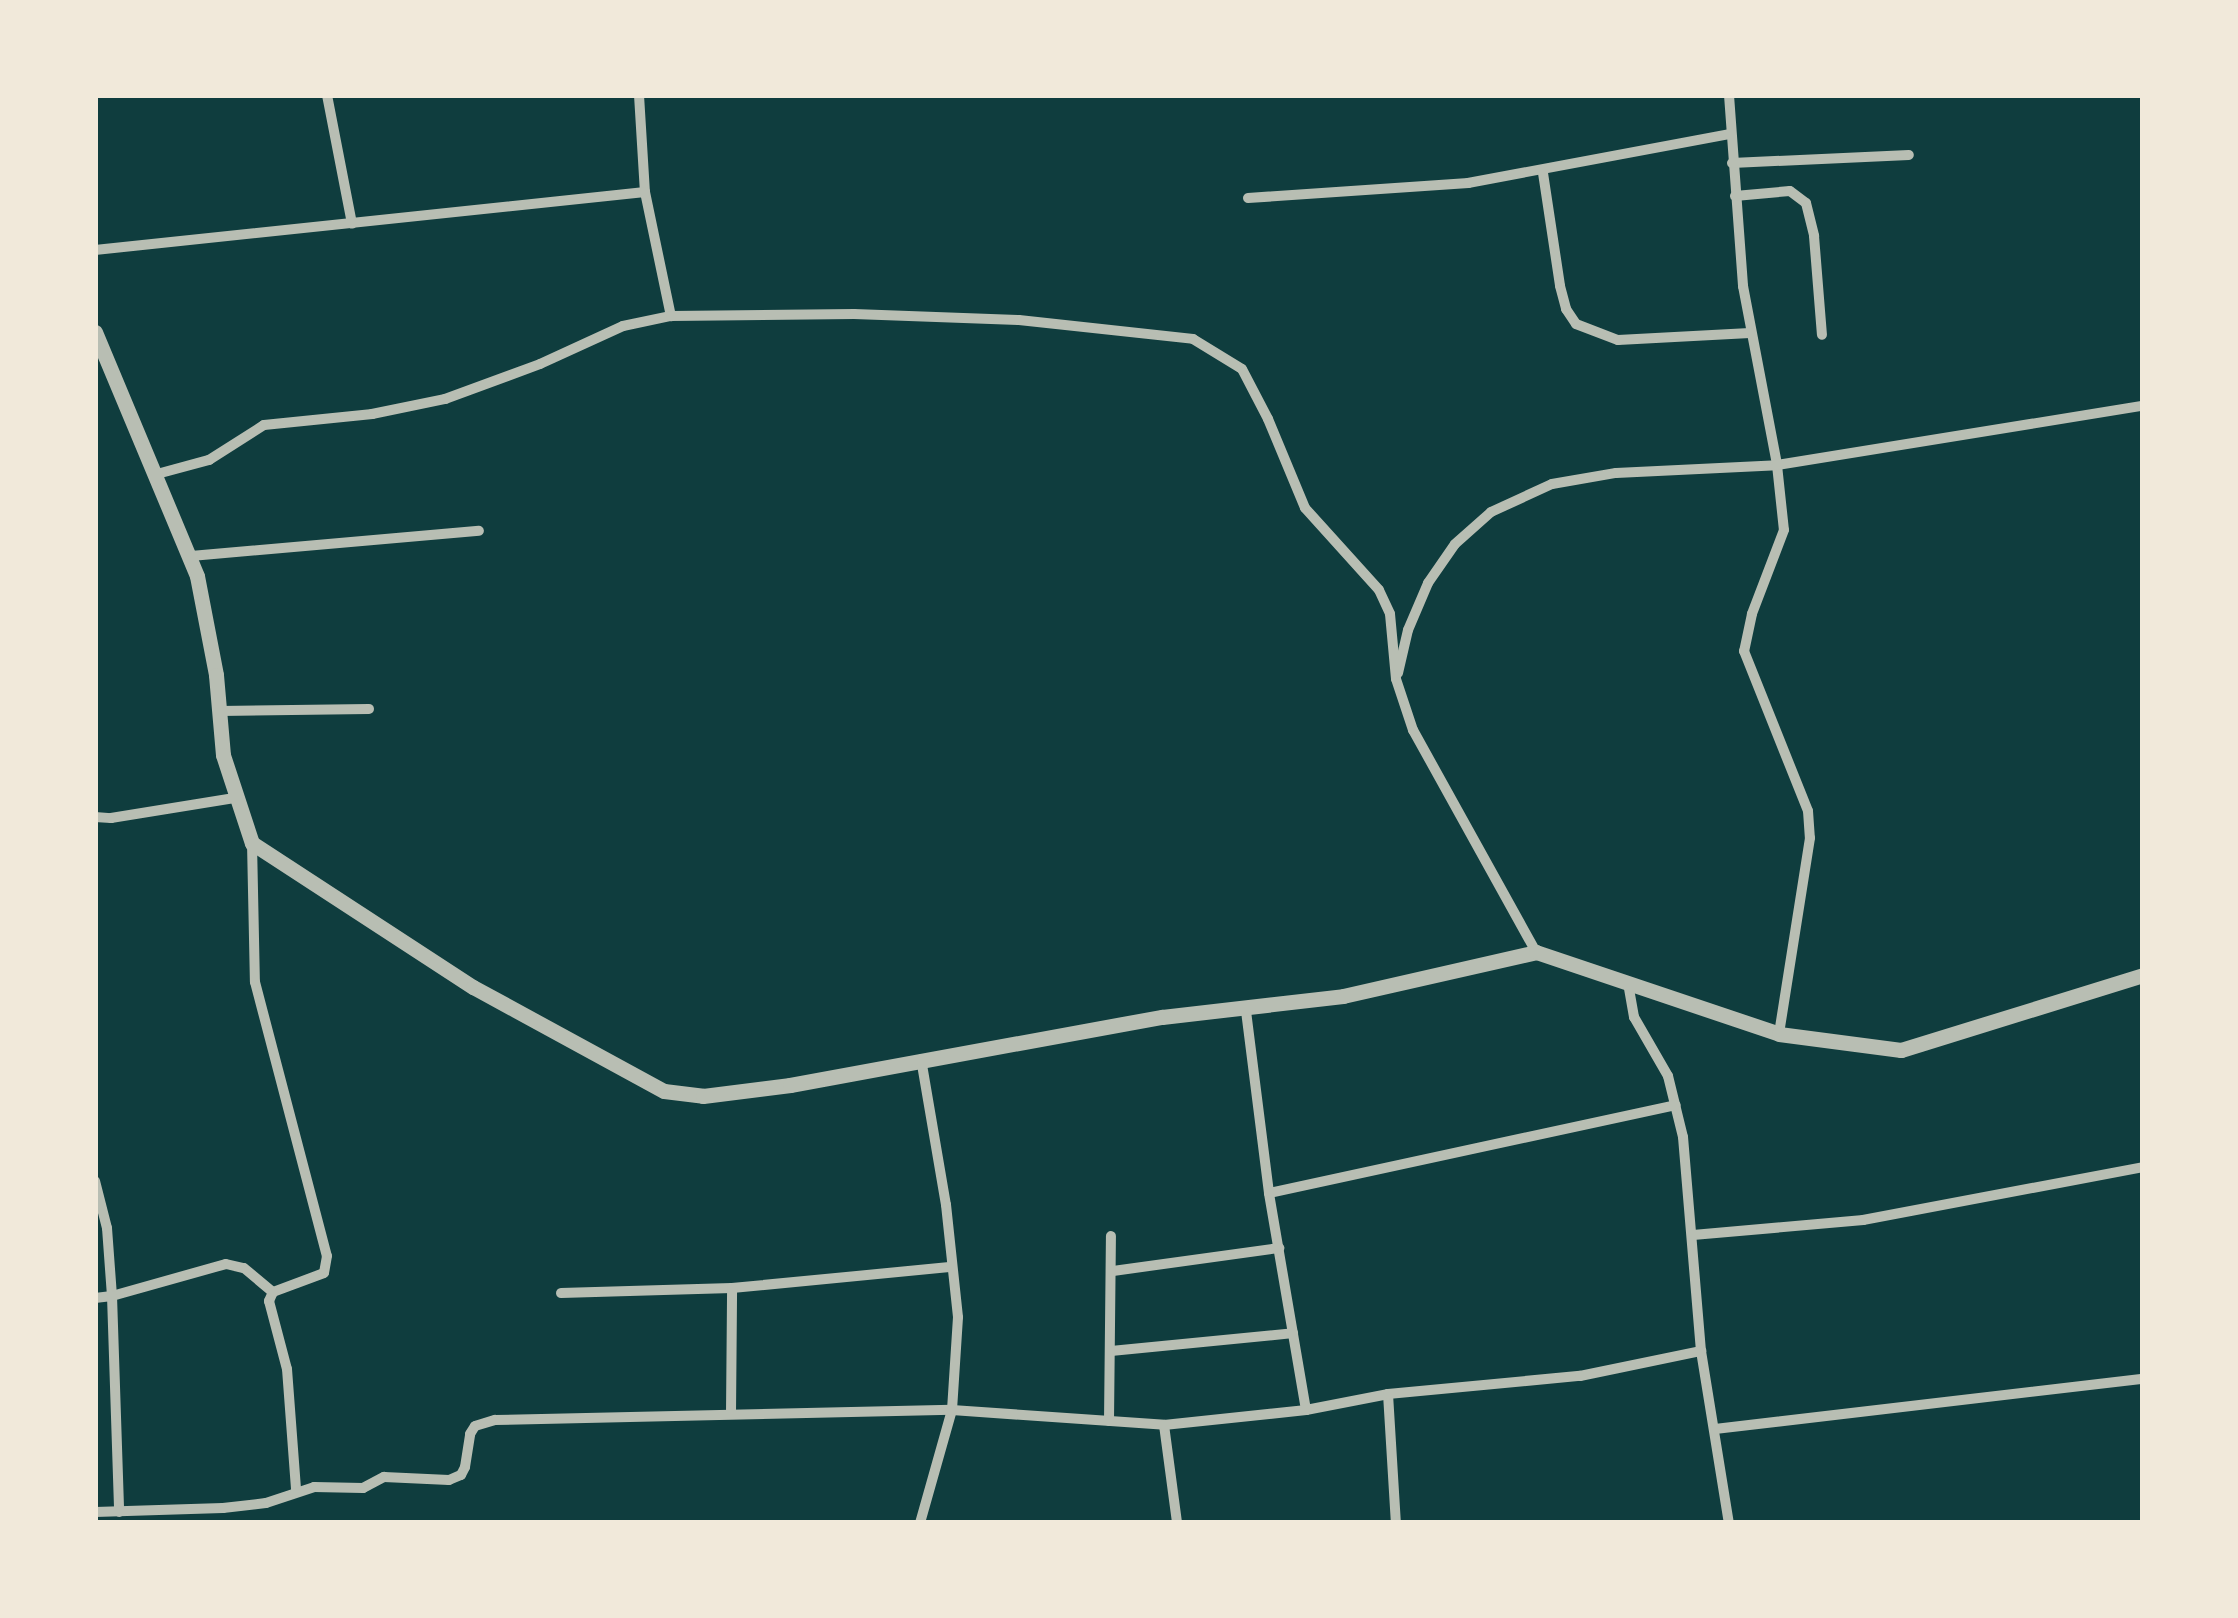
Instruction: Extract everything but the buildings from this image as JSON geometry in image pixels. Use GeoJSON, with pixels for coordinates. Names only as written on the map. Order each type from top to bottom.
{"type":"FeatureCollection","features":[{"type":"Feature","properties":{"kind":"street"},"geometry":{"type":"LineString","coordinates":[[326,95],[352,224]]}},
{"type":"Feature","properties":{"kind":"street"},"geometry":{"type":"LineString","coordinates":[[638,95],[645,192],[671,316]]}},
{"type":"Feature","properties":{"kind":"street"},"geometry":{"type":"LineString","coordinates":[[1730,95],[1732,163],[1750,334],[1777,464],[1781,544],[1743,641],[1746,661],[1808,810],[1809,825],[1802,906],[1779,1034]]}},
{"type":"Feature","properties":{"kind":"street"},"geometry":{"type":"LineString","coordinates":[[1248,198],[1468,183],[1543,173],[1730,134]]}},
{"type":"Feature","properties":{"kind":"street"},"geometry":{"type":"LineString","coordinates":[[1732,163],[1910,155]]}},
{"type":"Feature","properties":{"kind":"street"},"geometry":{"type":"LineString","coordinates":[[1543,173],[1560,286],[1566,309],[1576,324],[1618,340],[1750,334]]}},
{"type":"Feature","properties":{"kind":"street"},"geometry":{"type":"LineString","coordinates":[[1735,196],[1790,191],[1806,203],[1814,236],[1822,335]]}},
{"type":"Feature","properties":{"kind":"street"},"geometry":{"type":"LineString","coordinates":[[95,250],[645,192]]}},
{"type":"Feature","properties":{"kind":"street"},"geometry":{"type":"LineString","coordinates":[[158,474],[209,460],[264,426],[372,414],[445,399],[540,364],[624,326],[671,316],[854,314],[1019,320],[1193,338],[1242,369],[1258,397],[1305,508],[1380,590],[1390,614],[1396,678],[1413,730],[1536,952]]}},
{"type":"Feature","properties":{"kind":"street"},"geometry":{"type":"LineString","coordinates":[[95,332],[191,556],[205,610],[223,756],[252,843],[254,982],[328,1266],[316,1276],[273,1292]]}},
{"type":"Feature","properties":{"kind":"street"},"geometry":{"type":"LineString","coordinates":[[1396,678],[1408,630],[1428,583],[1455,544],[1491,512],[1523,494],[1616,473],[1777,464],[2143,406]]}},
{"type":"Feature","properties":{"kind":"street"},"geometry":{"type":"LineString","coordinates":[[191,556],[480,531]]}},
{"type":"Feature","properties":{"kind":"street"},"geometry":{"type":"LineString","coordinates":[[220,711],[369,709]]}},
{"type":"Feature","properties":{"kind":"street"},"geometry":{"type":"LineString","coordinates":[[95,817],[111,818],[234,798]]}},
{"type":"Feature","properties":{"kind":"street"},"geometry":{"type":"LineString","coordinates":[[252,843],[473,987],[664,1092],[724,1094],[1162,1018],[1344,996],[1536,952],[1779,1034],[1901,1050],[2143,975]]}},
{"type":"Feature","properties":{"kind":"street"},"geometry":{"type":"LineString","coordinates":[[1628,983],[1634,1018],[1662,1064],[1676,1105],[1693,1235],[1701,1351],[1729,1523]]}},
{"type":"Feature","properties":{"kind":"street"},"geometry":{"type":"LineString","coordinates":[[1246,1010],[1278,1248],[1306,1410]]}},
{"type":"Feature","properties":{"kind":"street"},"geometry":{"type":"LineString","coordinates":[[920,1523],[952,1410],[958,1317],[921,1058]]}},
{"type":"Feature","properties":{"kind":"street"},"geometry":{"type":"LineString","coordinates":[[1270,1193],[1676,1105]]}},
{"type":"Feature","properties":{"kind":"street"},"geometry":{"type":"LineString","coordinates":[[1693,1235],[1864,1220],[2143,1167]]}},
{"type":"Feature","properties":{"kind":"street"},"geometry":{"type":"LineString","coordinates":[[95,1181],[107,1228],[112,1296],[112,1516]]}},
{"type":"Feature","properties":{"kind":"street"},"geometry":{"type":"LineString","coordinates":[[1108,1421],[1111,1236]]}},
{"type":"Feature","properties":{"kind":"street"},"geometry":{"type":"LineString","coordinates":[[1113,1271],[1278,1248]]}},
{"type":"Feature","properties":{"kind":"street"},"geometry":{"type":"LineString","coordinates":[[95,1298],[226,1264],[244,1268],[273,1292]]}},
{"type":"Feature","properties":{"kind":"street"},"geometry":{"type":"LineString","coordinates":[[561,1293],[732,1288],[952,1267]]}},
{"type":"Feature","properties":{"kind":"street"},"geometry":{"type":"LineString","coordinates":[[731,1413],[732,1288]]}},
{"type":"Feature","properties":{"kind":"street"},"geometry":{"type":"LineString","coordinates":[[273,1292],[268,1309],[287,1370],[296,1490]]}},
{"type":"Feature","properties":{"kind":"street"},"geometry":{"type":"LineString","coordinates":[[1110,1352],[1293,1334]]}},
{"type":"Feature","properties":{"kind":"street"},"geometry":{"type":"LineString","coordinates":[[95,1512],[112,1516],[223,1508],[266,1503],[296,1490],[354,1489],[384,1477],[457,1478],[465,1466],[470,1434],[484,1422],[952,1410],[1164,1425],[1306,1410],[1388,1394],[1580,1376],[1701,1351]]}},
{"type":"Feature","properties":{"kind":"street"},"geometry":{"type":"LineString","coordinates":[[1715,1429],[2143,1379]]}},
{"type":"Feature","properties":{"kind":"street"},"geometry":{"type":"LineString","coordinates":[[1388,1394],[1396,1523]]}},
{"type":"Feature","properties":{"kind":"street"},"geometry":{"type":"LineString","coordinates":[[1164,1425],[1178,1523]]}}]}
